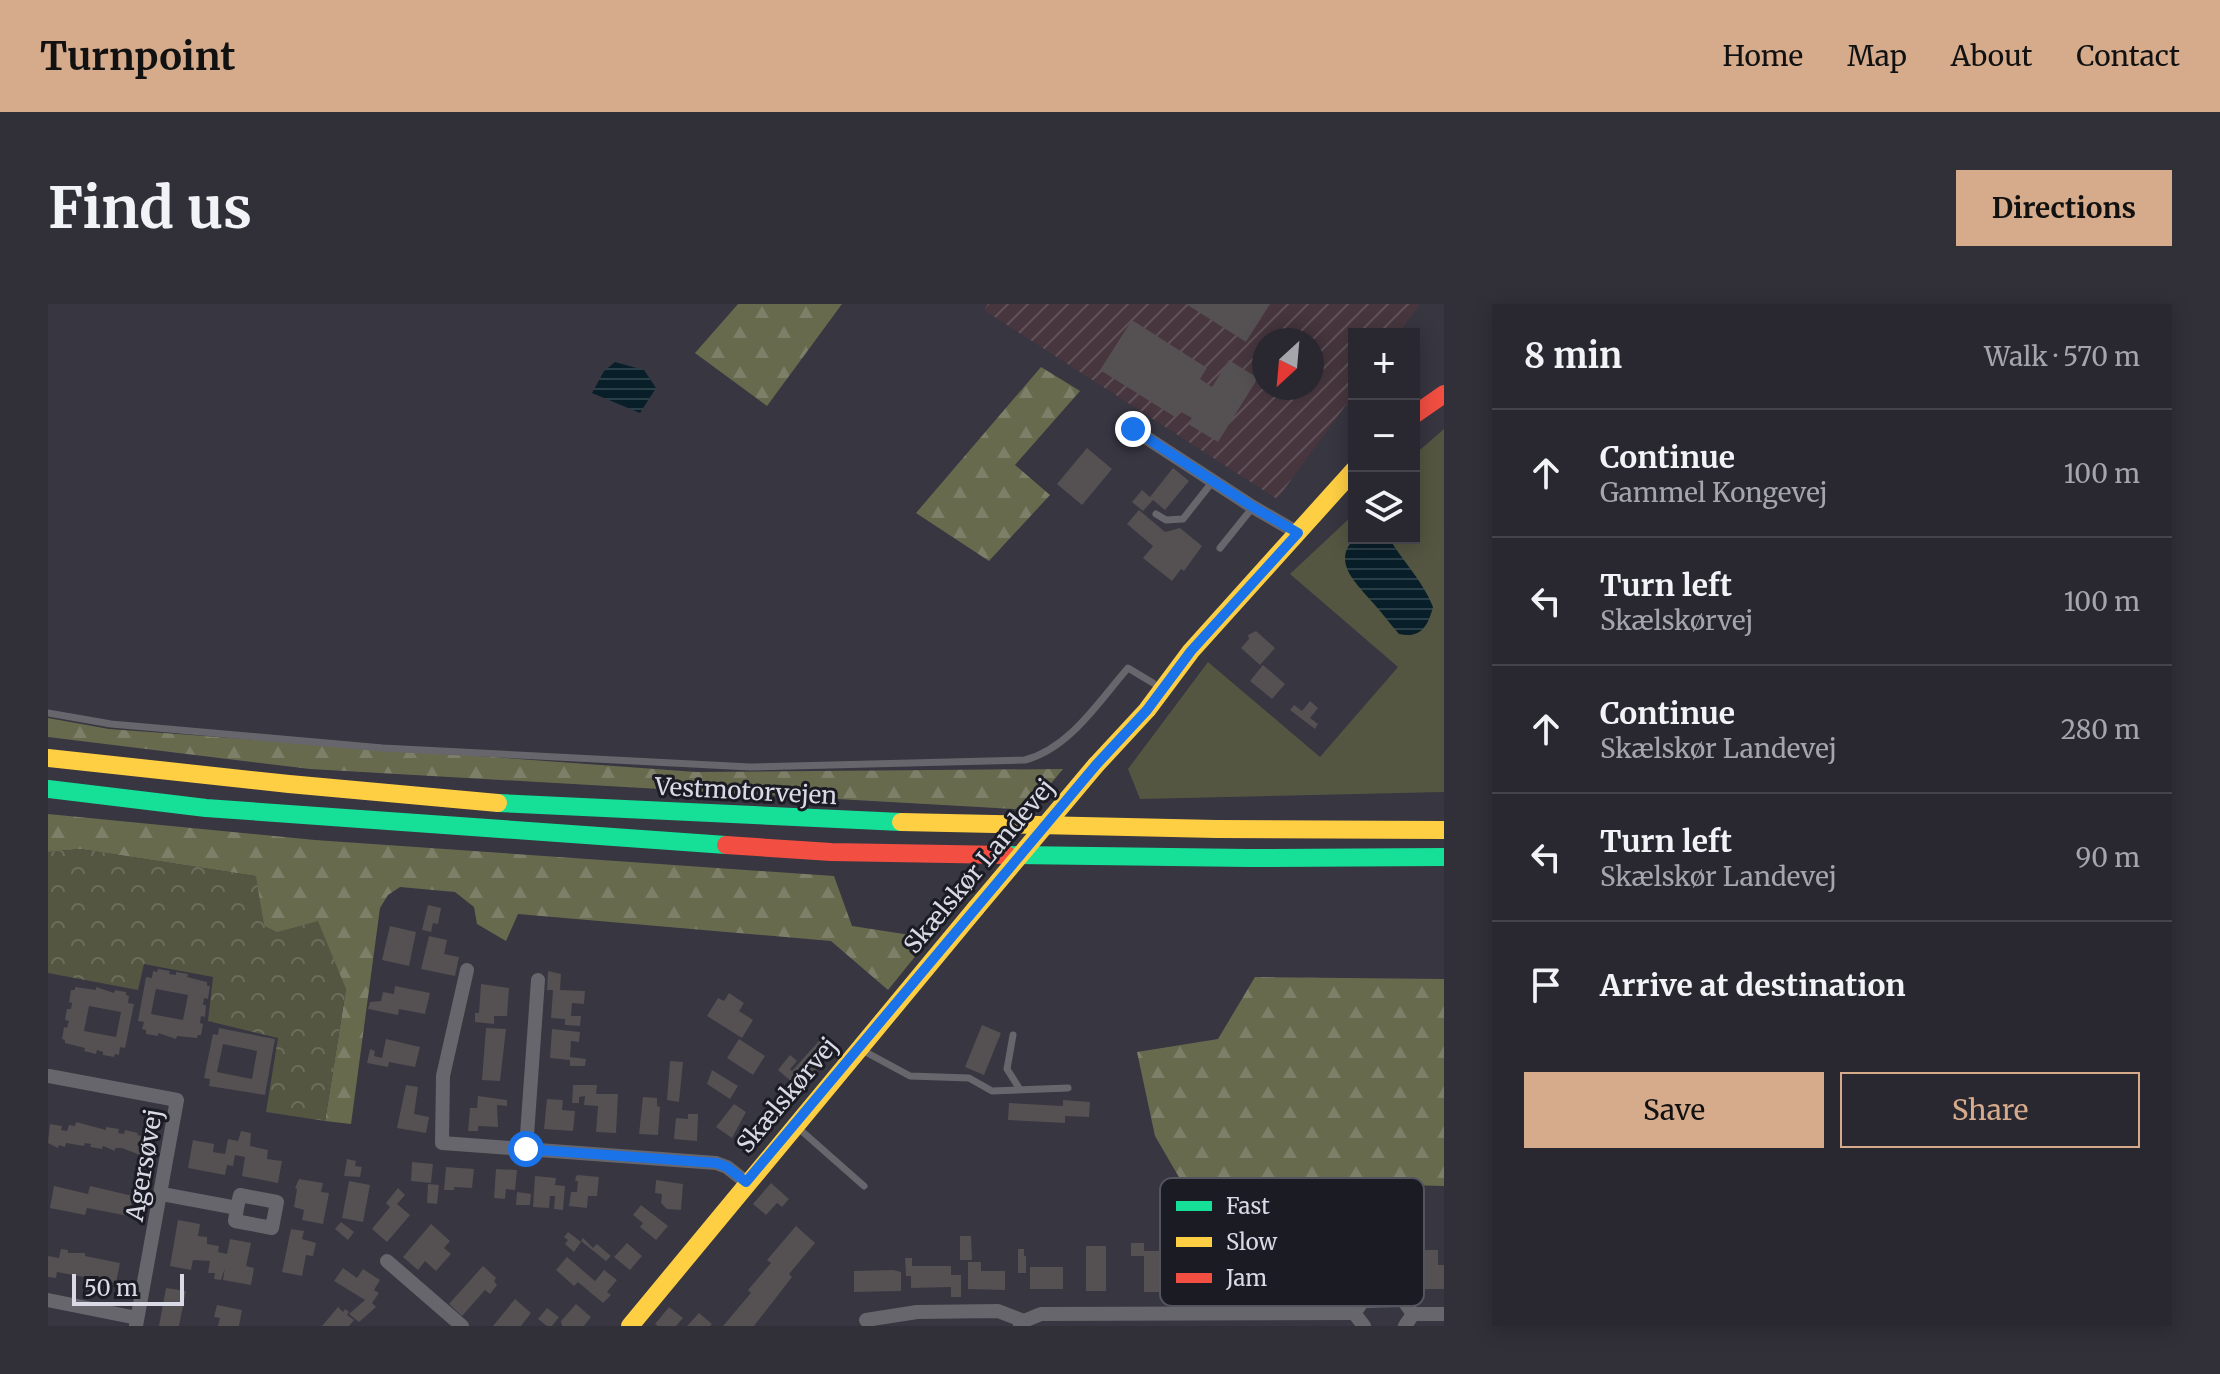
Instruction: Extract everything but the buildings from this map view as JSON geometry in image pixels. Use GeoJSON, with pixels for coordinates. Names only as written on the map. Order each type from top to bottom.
{"type":"FeatureCollection","features":[{"type":"Feature","properties":{"kind":"main road"},"geometry":{"type":"LineString","coordinates":[[1420,411],[1444,394]]}},
{"type":"Feature","properties":{"kind":"main road","name":"Skælskør Landevej"},"geometry":{"type":"LineString","coordinates":[[1100,760],[1117,730],[1153,683],[1189,653],[1352,472]]}},
{"type":"Feature","properties":{"kind":"main road","name":"Skælskør Landevej"},"geometry":{"type":"LineString","coordinates":[[891,1008],[1100,760],[1147,710],[1189,653]]}},
{"type":"Feature","properties":{"kind":"main road","name":"Vestmotorvejen"},"geometry":{"type":"LineString","coordinates":[[48,758],[216,777],[528,805],[835,819],[1182,829],[1444,830]]}},
{"type":"Feature","properties":{"kind":"main road"},"geometry":{"type":"LineString","coordinates":[[48,789],[206,808],[831,852],[1439,858]]}},
{"type":"Feature","properties":{"kind":"main road"},"geometry":{"type":"LineString","coordinates":[[1182,829],[1260,819],[1444,816]]}},
{"type":"Feature","properties":{"kind":"main road","name":"Skælskørvej"},"geometry":{"type":"LineString","coordinates":[[630,1326],[891,1008]]}},
{"type":"Feature","properties":{"kind":"street"},"geometry":{"type":"LineString","coordinates":[[1133,429],[1298,533]]}},
{"type":"Feature","properties":{"kind":"street"},"geometry":{"type":"LineString","coordinates":[[467,970],[443,1076],[442,1143],[716,1163],[727,1167],[746,1182]]}},
{"type":"Feature","properties":{"kind":"street"},"geometry":{"type":"LineString","coordinates":[[526,1149],[538,980]]}},
{"type":"Feature","properties":{"kind":"street","name":"Agersøvej"},"geometry":{"type":"LineString","coordinates":[[48,1300],[137,1322],[177,1100],[49,1075]]}},
{"type":"Feature","properties":{"kind":"street"},"geometry":{"type":"LineString","coordinates":[[162,1194],[237,1208]]}},
{"type":"Feature","properties":{"kind":"street"},"geometry":{"type":"LineString","coordinates":[[387,1261],[462,1326]]}},
{"type":"Feature","properties":{"kind":"street"},"geometry":{"type":"LineString","coordinates":[[1354,1313],[1359,1306]]}},
{"type":"Feature","properties":{"kind":"street"},"geometry":{"type":"LineString","coordinates":[[866,1320],[917,1312],[998,1311],[1022,1324],[1041,1314],[1354,1313]]}},
{"type":"Feature","properties":{"kind":"street"},"geometry":{"type":"LineString","coordinates":[[1354,1313],[1364,1326]]}},
{"type":"Feature","properties":{"kind":"street"},"geometry":{"type":"LineString","coordinates":[[1409,1320],[1444,1314]]}},
{"type":"Feature","properties":{"kind":"lane"},"geometry":{"type":"LineString","coordinates":[[1156,514],[1166,520],[1183,519],[1213,481]]}},
{"type":"Feature","properties":{"kind":"lane"},"geometry":{"type":"LineString","coordinates":[[1220,548],[1253,507]]}},
{"type":"Feature","properties":{"kind":"lane"},"geometry":{"type":"LineString","coordinates":[[48,713],[111,724],[383,748],[750,767],[857,765],[1025,760],[1036,757],[1063,741],[1128,668],[1153,683]]}},
{"type":"Feature","properties":{"kind":"lane"},"geometry":{"type":"LineString","coordinates":[[1013,1035],[1007,1069],[1019,1088]]}},
{"type":"Feature","properties":{"kind":"lane"},"geometry":{"type":"LineString","coordinates":[[858,1047],[910,1076],[969,1078],[992,1091],[1068,1088]]}},
{"type":"Feature","properties":{"kind":"lane"},"geometry":{"type":"LineString","coordinates":[[795,1124],[864,1186]]}},
{"type":"Feature","properties":{"kind":"shaded area"},"geometry":{"type":"Polygon","coordinates":[[[988,304],[1420,304],[1402,328],[1348,328],[1348,402],[1277,499],[984,310],[988,304]]]}},
{"type":"Feature","properties":{"kind":"green space"},"geometry":{"type":"Polygon","coordinates":[[[738,304],[842,304],[767,406],[695,353],[738,304]]]}},
{"type":"Feature","properties":{"kind":"green space"},"geometry":{"type":"Polygon","coordinates":[[[1041,367],[1080,391],[1015,465],[1050,495],[989,561],[916,513],[1041,367]]]}},
{"type":"Feature","properties":{"kind":"green space"},"geometry":{"type":"Polygon","coordinates":[[[1444,429],[1444,792],[1140,799],[1128,769],[1208,662],[1320,757],[1398,667],[1290,574],[1348,520],[1348,544],[1420,544],[1420,450],[1444,429]]]}},
{"type":"Feature","properties":{"kind":"green space"},"geometry":{"type":"Polygon","coordinates":[[[48,718],[109,729],[696,772],[1063,769],[1029,810],[310,769],[48,737],[48,718]]]}},
{"type":"Feature","properties":{"kind":"green space"},"geometry":{"type":"Polygon","coordinates":[[[48,814],[315,840],[834,876],[852,926],[930,938],[888,990],[831,941],[518,914],[506,941],[477,924],[474,907],[455,892],[400,887],[388,895],[380,908],[351,1124],[325,1121],[346,989],[276,932],[264,926],[255,876],[80,849],[48,852],[48,814]]]}},
{"type":"Feature","properties":{"kind":"green space"},"geometry":{"type":"Polygon","coordinates":[[[80,849],[256,876],[264,926],[277,932],[318,921],[346,989],[325,1121],[266,1112],[278,1038],[208,1021],[213,977],[144,964],[138,990],[48,973],[48,852],[80,849]]]}},
{"type":"Feature","properties":{"kind":"green space"},"geometry":{"type":"Polygon","coordinates":[[[1255,977],[1444,979],[1444,1186],[1424,1185],[1424,1178],[1179,1178],[1155,1136],[1137,1052],[1218,1039],[1255,977]]]}},
{"type":"Feature","properties":{"kind":"water"},"geometry":{"type":"Polygon","coordinates":[[[615,362],[644,370],[656,388],[640,413],[592,393],[604,371],[615,362]]]}},
{"type":"Feature","properties":{"kind":"water"},"geometry":{"type":"Polygon","coordinates":[[[1350,544],[1393,544],[1433,607],[1422,630],[1413,635],[1399,634],[1349,573],[1345,556],[1350,544]]]}},
{"type":"Feature","properties":{"kind":"traffic: fast"},"geometry":{"type":"LineString","coordinates":[[48,789],[206,808],[726,845]]}},
{"type":"Feature","properties":{"kind":"traffic: fast"},"geometry":{"type":"LineString","coordinates":[[498,803],[901,822]]}},
{"type":"Feature","properties":{"kind":"traffic: fast"},"geometry":{"type":"LineString","coordinates":[[1007,855],[1444,857]]}},
{"type":"Feature","properties":{"kind":"traffic: slow"},"geometry":{"type":"LineString","coordinates":[[1096,765],[1147,710],[1191,651],[1352,472]]}},
{"type":"Feature","properties":{"kind":"traffic: slow"},"geometry":{"type":"LineString","coordinates":[[48,758],[498,803]]}},
{"type":"Feature","properties":{"kind":"traffic: slow"},"geometry":{"type":"LineString","coordinates":[[976,908],[1096,765]]}},
{"type":"Feature","properties":{"kind":"traffic: slow"},"geometry":{"type":"LineString","coordinates":[[901,822],[1444,830]]}},
{"type":"Feature","properties":{"kind":"traffic: slow"},"geometry":{"type":"LineString","coordinates":[[630,1326],[976,908]]}},
{"type":"Feature","properties":{"kind":"traffic: jam"},"geometry":{"type":"LineString","coordinates":[[1420,411],[1444,394]]}},
{"type":"Feature","properties":{"kind":"traffic: jam"},"geometry":{"type":"LineString","coordinates":[[726,845],[831,852],[1007,855]]}},
{"type":"Feature","properties":{"kind":"route"},"geometry":{"type":"LineString","coordinates":[[526,1149],[716,1163],[727,1167],[746,1182],[1103,755],[1125,736],[1147,710],[1191,651],[1298,533],[1133,429]]}}]}
